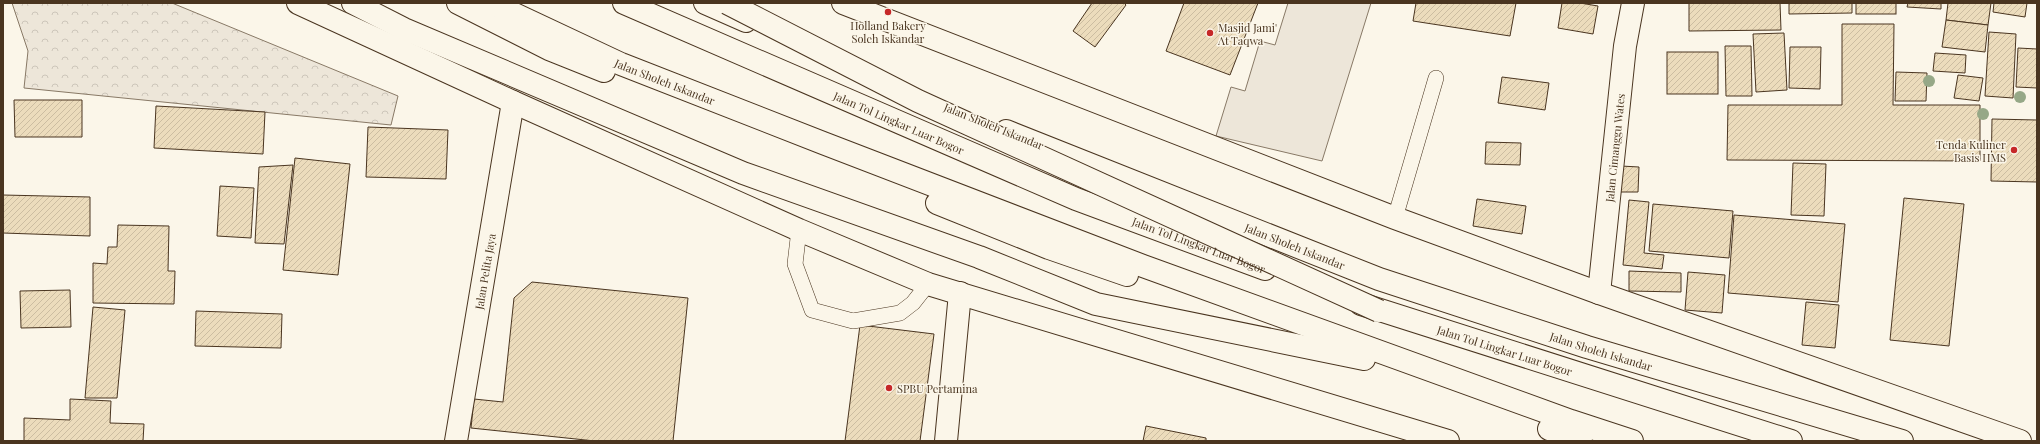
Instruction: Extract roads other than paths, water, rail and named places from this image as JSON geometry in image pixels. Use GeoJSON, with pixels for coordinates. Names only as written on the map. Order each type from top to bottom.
{"type":"FeatureCollection","features":[{"type":"Feature","properties":{"kind":"main road"},"geometry":{"type":"LineString","coordinates":[[298,3],[512,102],[799,230],[928,284],[1448,441]]}},
{"type":"Feature","properties":{"kind":"main road"},"geometry":{"type":"LineString","coordinates":[[353,3],[404,29],[743,173],[979,257],[1096,304],[1364,360]]}},
{"type":"Feature","properties":{"kind":"main road"},"geometry":{"type":"LineString","coordinates":[[458,3],[549,49],[1049,248],[1364,360],[1581,441]]}},
{"type":"Feature","properties":{"kind":"main road","name":"Jalan Sholeh Iskandar"},"geometry":{"type":"LineString","coordinates":[[491,3],[621,64],[830,146],[1143,266],[1571,421],[1632,441]]}},
{"type":"Feature","properties":{"kind":"main road","name":"Jalan Tol Lingkar Luar Bogor"},"geometry":{"type":"LineString","coordinates":[[624,3],[1076,199],[1379,311],[1791,441]]}},
{"type":"Feature","properties":{"kind":"main road","name":"Jalan Sholeh Iskandar"},"geometry":{"type":"LineString","coordinates":[[705,3],[902,90],[1379,279],[1587,347],[1902,441]]}},
{"type":"Feature","properties":{"kind":"main road"},"geometry":{"type":"LineString","coordinates":[[727,3],[918,101],[1379,311]]}},
{"type":"Feature","properties":{"kind":"main road"},"geometry":{"type":"LineString","coordinates":[[843,3],[1395,218],[1599,293],[2020,441]]}},
{"type":"Feature","properties":{"kind":"main road","name":"Jalan Cimanggu Wates"},"geometry":{"type":"LineString","coordinates":[[1599,293],[1624,46],[1632,3]]}},
{"type":"Feature","properties":{"kind":"main road","name":"Jalan Pelita Jaya"},"geometry":{"type":"LineString","coordinates":[[456,441],[512,102]]}},
{"type":"Feature","properties":{"kind":"main road"},"geometry":{"type":"LineString","coordinates":[[946,441],[960,293]]}},
{"type":"Feature","properties":{"kind":"lane"},"geometry":{"type":"LineString","coordinates":[[1395,218],[1436,78]]}},
{"type":"Feature","properties":{"kind":"lane"},"geometry":{"type":"LineString","coordinates":[[799,230],[795,264],[812,310],[853,321],[900,313],[913,303],[928,284]]}},
{"type":"Feature","properties":{"kind":"place","name":"Holland Bakery Soleh Iskandar"},"geometry":{"type":"Point","coordinates":[888,12]}},
{"type":"Feature","properties":{"kind":"place","name":"Masjid Jami' At Taqwa"},"geometry":{"type":"Point","coordinates":[1210,33]}},
{"type":"Feature","properties":{"kind":"place","name":"Tenda Kuliner Basis HMS"},"geometry":{"type":"Point","coordinates":[2014,150]}},
{"type":"Feature","properties":{"kind":"place","name":"SPBU Pertamina"},"geometry":{"type":"Point","coordinates":[889,388]}}]}
